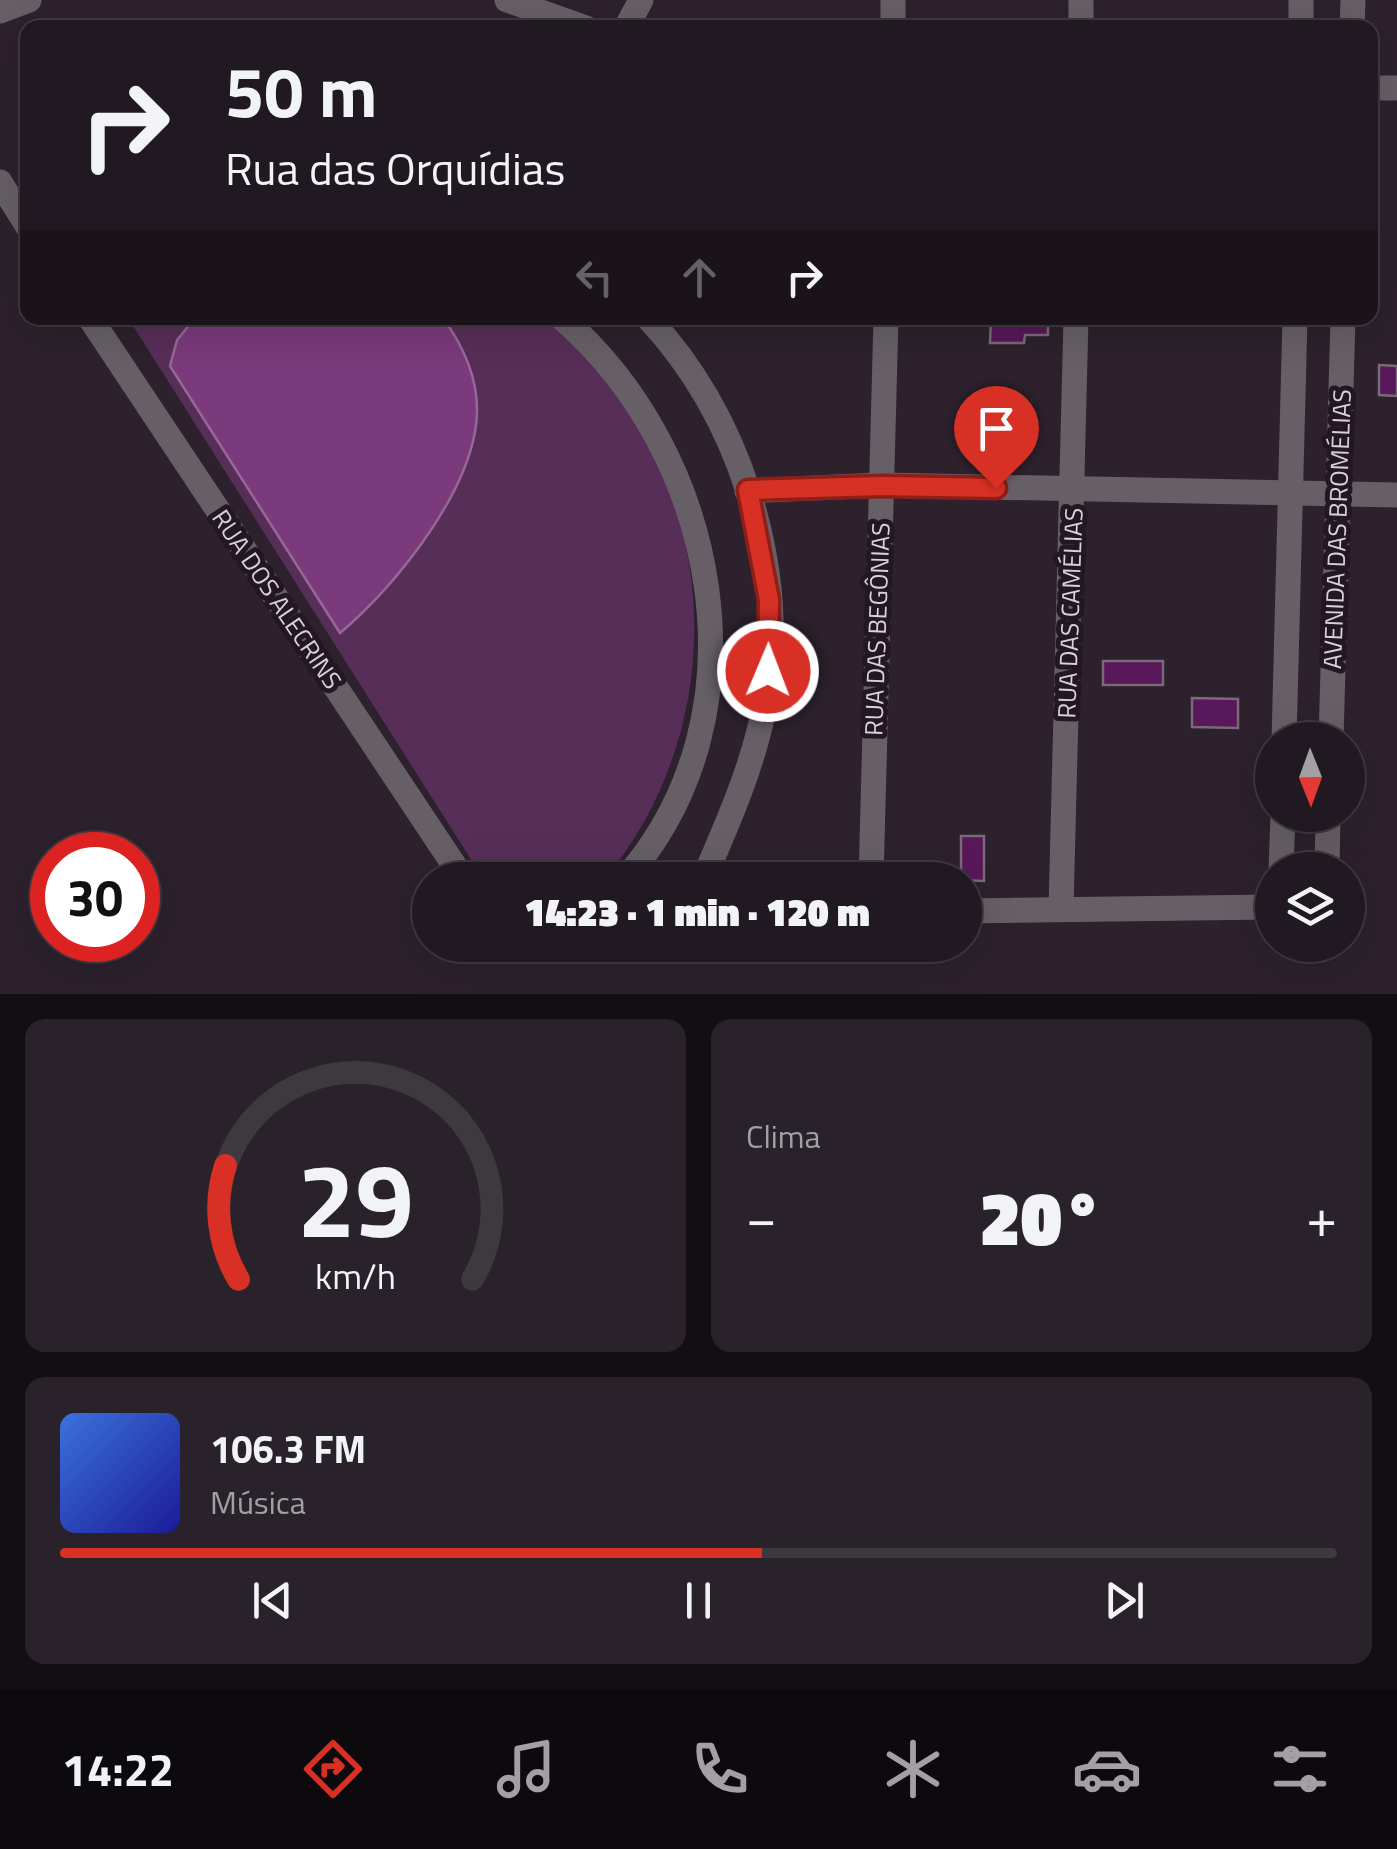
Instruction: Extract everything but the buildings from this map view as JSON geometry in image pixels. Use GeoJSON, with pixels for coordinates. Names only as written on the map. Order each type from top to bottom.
{"type":"FeatureCollection","features":[{"type":"Feature","properties":{"kind":"street"},"geometry":{"type":"LineString","coordinates":[[0,11],[29,0]]}},
{"type":"Feature","properties":{"kind":"street"},"geometry":{"type":"LineString","coordinates":[[508,0],[560,20]]}},
{"type":"Feature","properties":{"kind":"street"},"geometry":{"type":"LineString","coordinates":[[0,182],[20,213]]}},
{"type":"Feature","properties":{"kind":"street","name":"RUA DOS ALECRINS"},"geometry":{"type":"LineString","coordinates":[[95,325],[452,862]]}},
{"type":"Feature","properties":{"kind":"street"},"geometry":{"type":"LineString","coordinates":[[569,325],[631,392],[671,459],[696,522],[707,602],[708,682],[693,757],[659,832],[637,862]]}},
{"type":"Feature","properties":{"kind":"street"},"geometry":{"type":"LineString","coordinates":[[653,325],[704,394],[748,490],[769,600],[766,692],[743,783],[710,862]]}},
{"type":"Feature","properties":{"kind":"street","name":"RUA DAS BEGÔNIAS"},"geometry":{"type":"LineString","coordinates":[[871,862],[886,325]]}},
{"type":"Feature","properties":{"kind":"street","name":"RUA DAS CAMÉLIAS"},"geometry":{"type":"LineString","coordinates":[[1061,909],[1076,325]]}},
{"type":"Feature","properties":{"kind":"street","name":"AVENIDA DAS BROMÉLIAS"},"geometry":{"type":"LineString","coordinates":[[1284,722],[1295,325]]}},
{"type":"Feature","properties":{"kind":"street","name":"AVENIDA DAS BROMÉLIAS"},"geometry":{"type":"LineString","coordinates":[[1331,722],[1343,325]]}},
{"type":"Feature","properties":{"kind":"street"},"geometry":{"type":"LineString","coordinates":[[748,490],[881,486],[1397,496]]}},
{"type":"Feature","properties":{"kind":"street"},"geometry":{"type":"LineString","coordinates":[[982,911],[1255,907]]}},
{"type":"Feature","properties":{"kind":"shaded area"},"geometry":{"type":"Polygon","coordinates":[[[132,325],[557,325],[582,348],[628,403],[672,496],[687,553],[694,610],[692,668],[683,725],[664,780],[638,832],[617,862],[473,862],[132,325]]]}},
{"type":"Feature","properties":{"kind":"shaded area"},"geometry":{"type":"Polygon","coordinates":[[[189,325],[447,325],[459,344],[471,371],[477,401],[468,459],[441,515],[403,568],[340,633],[170,366],[177,340],[189,325]]]}},
{"type":"Feature","properties":{"kind":"route"},"geometry":{"type":"LineString","coordinates":[[768,671],[769,600],[748,490],[996,488]]}}]}
